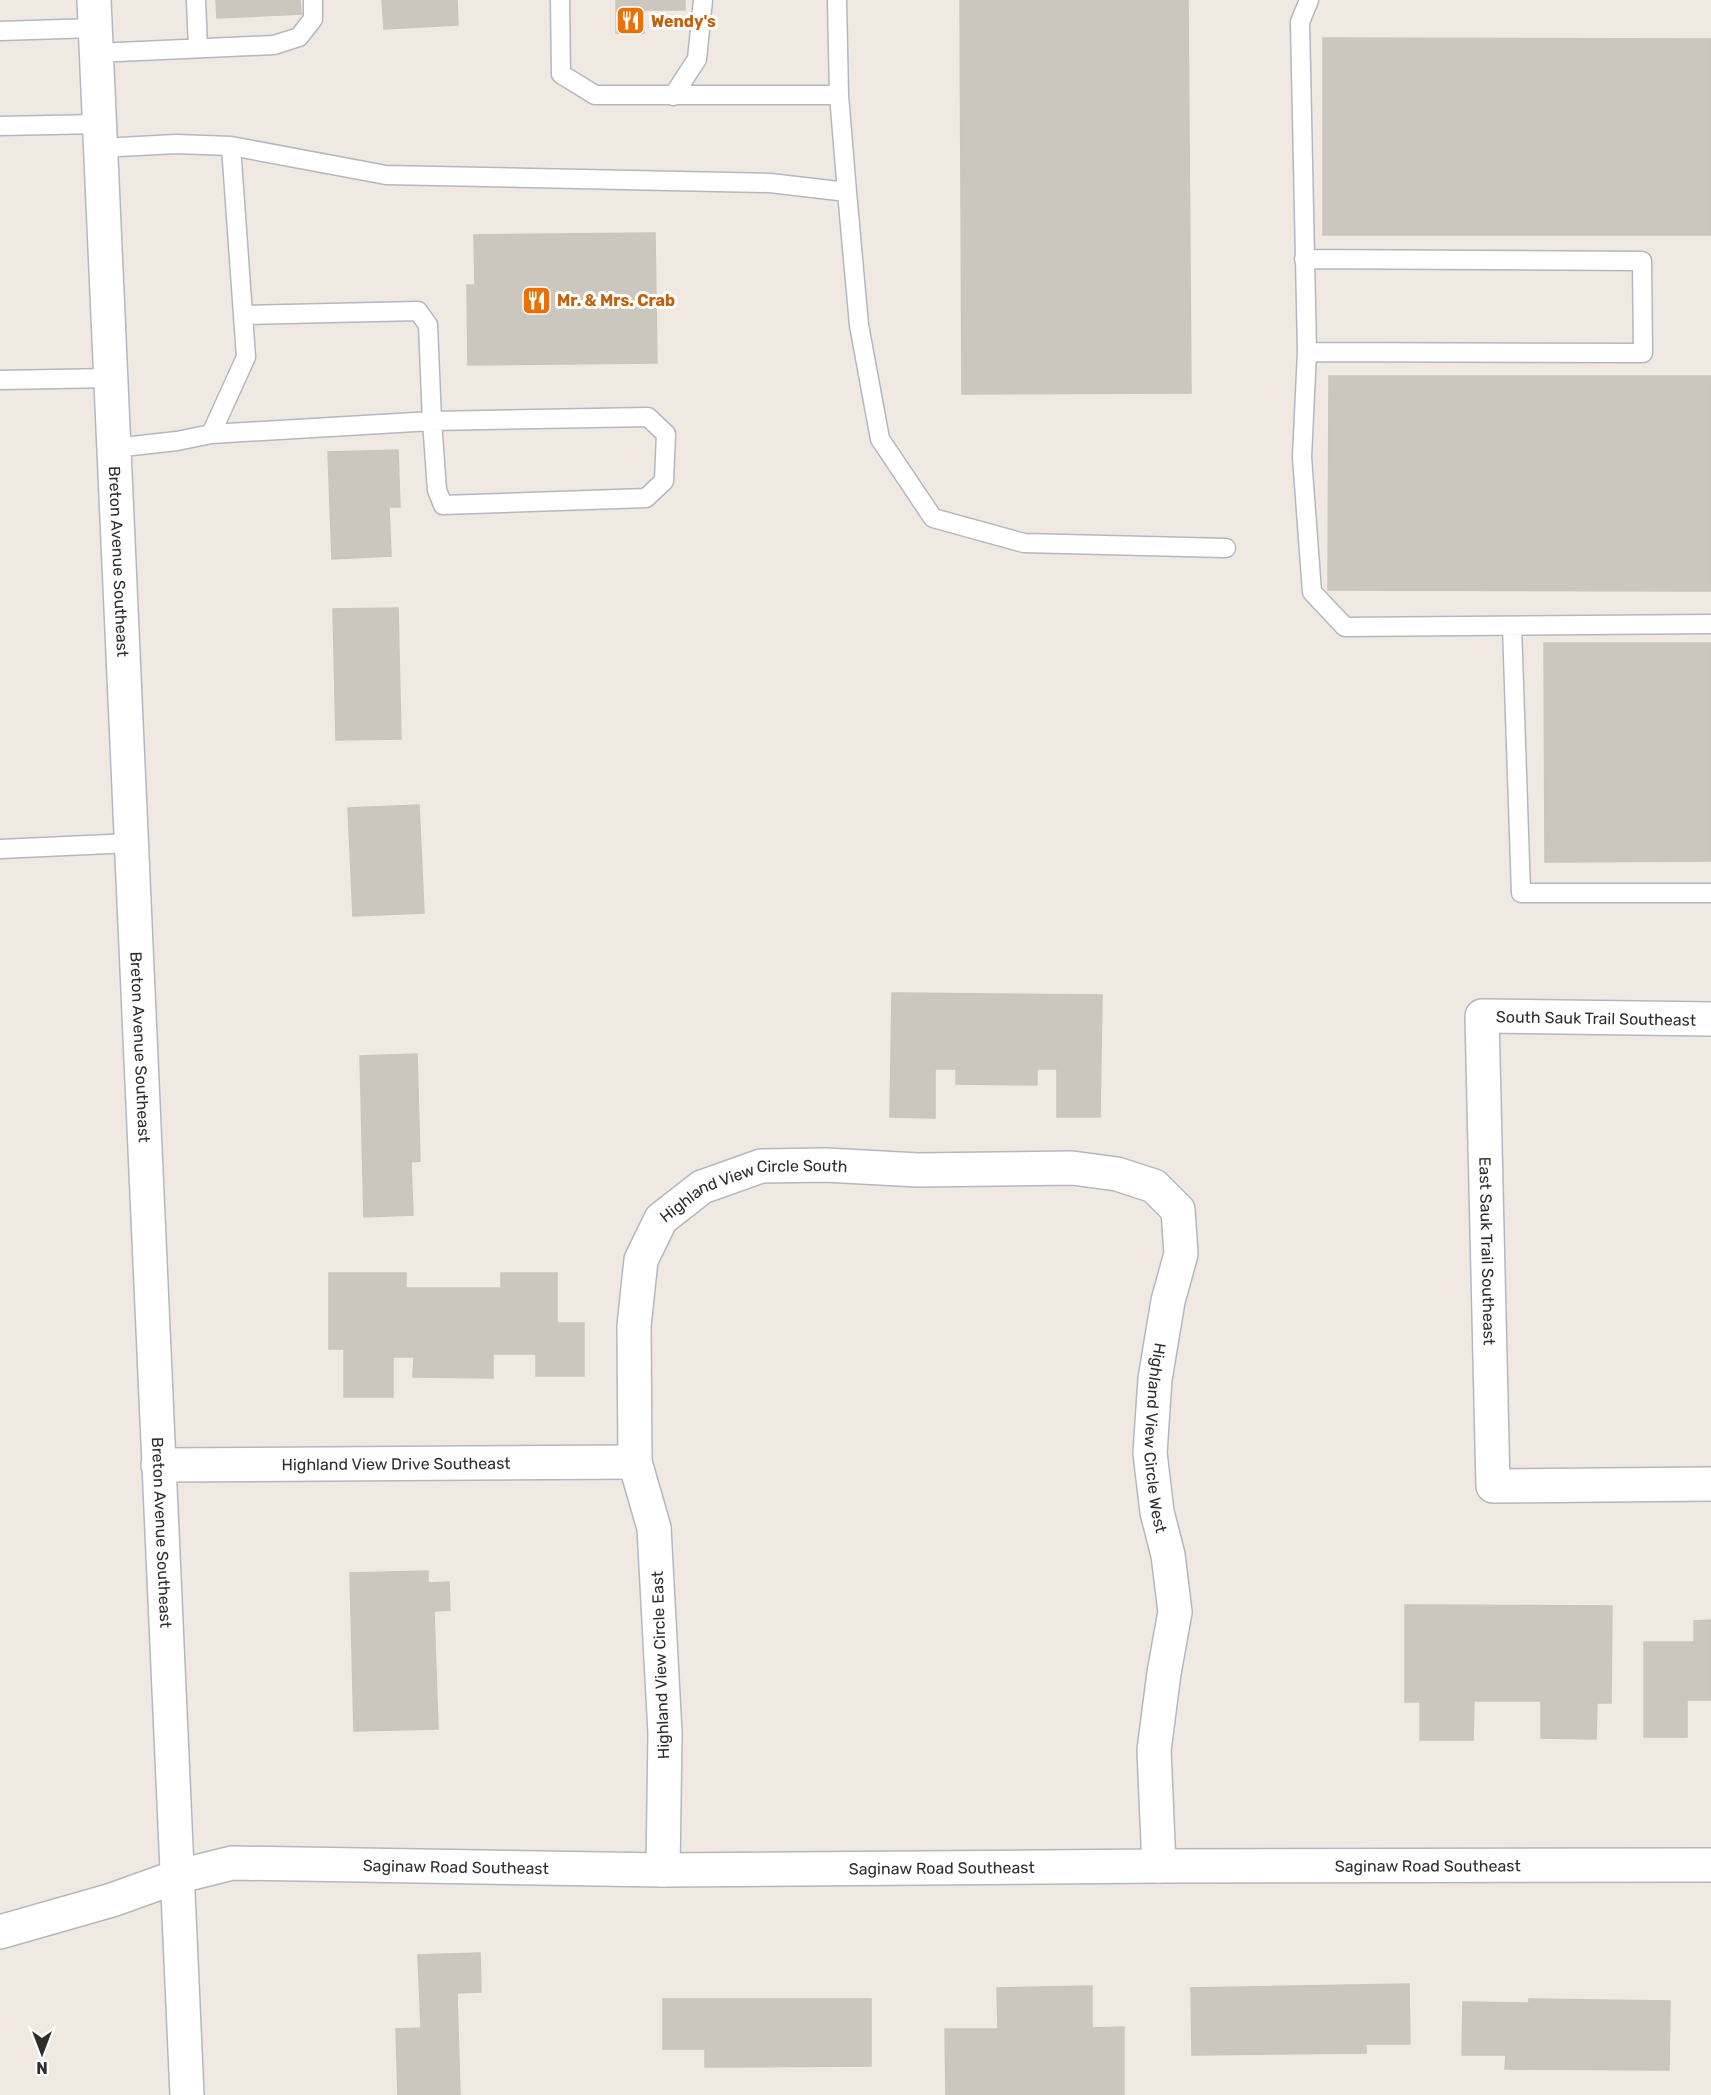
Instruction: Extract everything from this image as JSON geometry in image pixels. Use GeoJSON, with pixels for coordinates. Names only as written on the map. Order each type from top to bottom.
{"type":"FeatureCollection","features":[{"type":"Feature","properties":{"kind":"street","name":"Breton Avenue Southeast"},"geometry":{"type":"LineString","coordinates":[[95,27],[187,2095]]}},
{"type":"Feature","properties":{"kind":"street","name":"South Sauk Trail Southeast"},"geometry":{"type":"LineString","coordinates":[[1482,1016],[1711,1019]]}},
{"type":"Feature","properties":{"kind":"street","name":"East Sauk Trail Southeast"},"geometry":{"type":"LineString","coordinates":[[1482,1016],[1493,1486],[1711,1484]]}},
{"type":"Feature","properties":{"kind":"street","name":"Highland View Circle South"},"geometry":{"type":"LineString","coordinates":[[635,1462],[634,1326],[641,1260],[661,1219],[702,1187],[761,1166],[826,1165],[918,1170]]}},
{"type":"Feature","properties":{"kind":"street","name":"Highland View Circle West"},"geometry":{"type":"LineString","coordinates":[[918,1170],[1072,1168],[1117,1174],[1154,1186],[1178,1210],[1180,1254],[1168,1302],[1155,1379],[1150,1453],[1157,1512],[1168,1555],[1175,1612],[1154,1750],[1159,1866]]}},
{"type":"Feature","properties":{"kind":"street","name":"Highland View Drive Southeast"},"geometry":{"type":"LineString","coordinates":[[158,1465],[635,1462]]}},
{"type":"Feature","properties":{"kind":"street","name":"Highland View Circle East"},"geometry":{"type":"LineString","coordinates":[[635,1462],[654,1528],[665,1733],[663,1870]]}},
{"type":"Feature","properties":{"kind":"street","name":"Saginaw Road Southeast"},"geometry":{"type":"LineString","coordinates":[[0,1932],[112,1900],[176,1877],[232,1863],[663,1870],[1711,1865]]}},
{"type":"Feature","properties":{"kind":"lane"},"geometry":{"type":"LineString","coordinates":[[196,0],[198,48]]}},
{"type":"Feature","properties":{"kind":"lane"},"geometry":{"type":"LineString","coordinates":[[0,31],[95,27],[198,48],[274,45],[299,37],[313,19],[313,0]]}},
{"type":"Feature","properties":{"kind":"lane"},"geometry":{"type":"LineString","coordinates":[[561,0],[561,74],[595,95],[839,95]]}},
{"type":"Feature","properties":{"kind":"lane"},"geometry":{"type":"LineString","coordinates":[[673,96],[697,59],[703,0]]}},
{"type":"Feature","properties":{"kind":"lane"},"geometry":{"type":"LineString","coordinates":[[837,0],[839,95],[859,325],[880,439],[933,518],[1024,543],[1226,548]]}},
{"type":"Feature","properties":{"kind":"lane"},"geometry":{"type":"LineString","coordinates":[[1309,0],[1300,22],[1307,352],[1302,457],[1312,592],[1345,627],[1711,624]]}},
{"type":"Feature","properties":{"kind":"lane"},"geometry":{"type":"LineString","coordinates":[[0,126],[176,144],[231,146],[386,175],[770,183],[847,192]]}},
{"type":"Feature","properties":{"kind":"lane"},"geometry":{"type":"LineString","coordinates":[[211,434],[246,357],[231,146]]}},
{"type":"Feature","properties":{"kind":"lane"},"geometry":{"type":"LineString","coordinates":[[1304,259],[1642,261],[1642,353],[1307,352]]}},
{"type":"Feature","properties":{"kind":"lane"},"geometry":{"type":"LineString","coordinates":[[114,448],[177,441],[211,434],[432,421],[648,417],[666,434],[664,480],[646,498],[443,505],[437,490],[432,421],[428,325],[417,311],[243,315]]}},
{"type":"Feature","properties":{"kind":"lane"},"geometry":{"type":"LineString","coordinates":[[0,380],[111,378]]}},
{"type":"Feature","properties":{"kind":"lane"},"geometry":{"type":"LineString","coordinates":[[1512,626],[1521,893],[1711,893]]}},
{"type":"Feature","properties":{"kind":"lane"},"geometry":{"type":"LineString","coordinates":[[0,849],[131,843]]}},
{"type":"Feature","properties":{"kind":"building"},"geometry":{"type":"Polygon","coordinates":[[[216,0],[300,0],[301,14],[217,18],[216,0]]]}},
{"type":"Feature","properties":{"kind":"building"},"geometry":{"type":"Polygon","coordinates":[[[382,0],[457,0],[458,25],[384,29],[382,0]]]}},
{"type":"Feature","properties":{"kind":"building","name":"Wendy's"},"geometry":{"type":"Polygon","coordinates":[[[616,0],[685,0],[685,10],[644,10],[644,33],[616,33],[616,0]]]}},
{"type":"Feature","properties":{"kind":"building"},"geometry":{"type":"Polygon","coordinates":[[[960,0],[1188,0],[1191,393],[962,394],[960,0]]]}},
{"type":"Feature","properties":{"kind":"building"},"geometry":{"type":"Polygon","coordinates":[[[1323,38],[1711,39],[1711,235],[1323,235],[1323,38]]]}},
{"type":"Feature","properties":{"kind":"building"},"geometry":{"type":"Polygon","coordinates":[[[655,233],[657,363],[468,365],[467,285],[475,285],[474,235],[655,233]]]}},
{"type":"Feature","properties":{"kind":"building"},"geometry":{"type":"Polygon","coordinates":[[[1329,376],[1711,376],[1711,591],[1328,590],[1329,376]]]}},
{"type":"Feature","properties":{"kind":"building"},"geometry":{"type":"Polygon","coordinates":[[[398,450],[400,507],[389,507],[391,556],[332,559],[328,452],[398,450]]]}},
{"type":"Feature","properties":{"kind":"building"},"geometry":{"type":"Polygon","coordinates":[[[398,608],[401,739],[336,740],[333,609],[398,608]]]}},
{"type":"Feature","properties":{"kind":"building"},"geometry":{"type":"Polygon","coordinates":[[[1544,643],[1711,643],[1711,861],[1545,862],[1544,643]]]}},
{"type":"Feature","properties":{"kind":"building"},"geometry":{"type":"Polygon","coordinates":[[[419,805],[424,913],[353,916],[348,808],[419,805]]]}},
{"type":"Feature","properties":{"kind":"building"},"geometry":{"type":"Polygon","coordinates":[[[892,993],[1102,995],[1100,1117],[1057,1117],[1057,1069],[1037,1069],[1037,1085],[956,1084],[956,1069],[935,1069],[935,1118],[890,1117],[892,993]]]}},
{"type":"Feature","properties":{"kind":"building"},"geometry":{"type":"Polygon","coordinates":[[[417,1054],[420,1161],[411,1162],[413,1215],[364,1217],[360,1056],[417,1054]]]}},
{"type":"Feature","properties":{"kind":"building"},"geometry":{"type":"Polygon","coordinates":[[[329,1273],[406,1273],[406,1288],[501,1288],[501,1273],[557,1273],[557,1323],[584,1323],[584,1376],[536,1376],[536,1354],[493,1354],[493,1378],[413,1377],[414,1357],[393,1357],[393,1397],[344,1397],[344,1349],[329,1349],[329,1273]]]}},
{"type":"Feature","properties":{"kind":"building"},"geometry":{"type":"Polygon","coordinates":[[[428,1571],[428,1583],[449,1582],[450,1610],[434,1611],[438,1729],[354,1731],[350,1573],[428,1571]]]}},
{"type":"Feature","properties":{"kind":"building"},"geometry":{"type":"Polygon","coordinates":[[[1405,1605],[1612,1606],[1611,1703],[1597,1703],[1596,1739],[1541,1738],[1541,1701],[1474,1701],[1473,1740],[1420,1740],[1420,1702],[1405,1702],[1405,1605]]]}},
{"type":"Feature","properties":{"kind":"building"},"geometry":{"type":"Polygon","coordinates":[[[1711,1620],[1711,1700],[1687,1700],[1687,1737],[1644,1737],[1644,1642],[1694,1642],[1694,1621],[1711,1620]]]}},
{"type":"Feature","properties":{"kind":"building"},"geometry":{"type":"Polygon","coordinates":[[[480,1953],[481,1992],[457,1993],[460,2095],[398,2095],[396,2029],[421,2028],[418,1955],[480,1953]]]}},
{"type":"Feature","properties":{"kind":"building"},"geometry":{"type":"Polygon","coordinates":[[[1409,1984],[1410,2044],[1366,2044],[1366,2053],[1192,2055],[1191,1988],[1409,1984]]]}},
{"type":"Feature","properties":{"kind":"building"},"geometry":{"type":"Polygon","coordinates":[[[1092,1986],[1092,2028],[1124,2027],[1124,2095],[946,2095],[945,2029],[998,2029],[997,1988],[1092,1986]]]}},
{"type":"Feature","properties":{"kind":"building"},"geometry":{"type":"Polygon","coordinates":[[[663,1999],[871,1999],[871,2066],[705,2067],[705,2049],[663,2049],[663,1999]]]}},
{"type":"Feature","properties":{"kind":"building"},"geometry":{"type":"Polygon","coordinates":[[[1529,1999],[1670,2001],[1669,2070],[1505,2069],[1506,2055],[1462,2055],[1463,2002],[1529,2003],[1529,1999]]]}},
{"type":"Feature","properties":{"kind":"place","name":"Wendy's"},"geometry":{"type":"Point","coordinates":[630,21]}},
{"type":"Feature","properties":{"kind":"place","name":"Mr. & Mrs. Crab"},"geometry":{"type":"Point","coordinates":[536,300]}}]}
